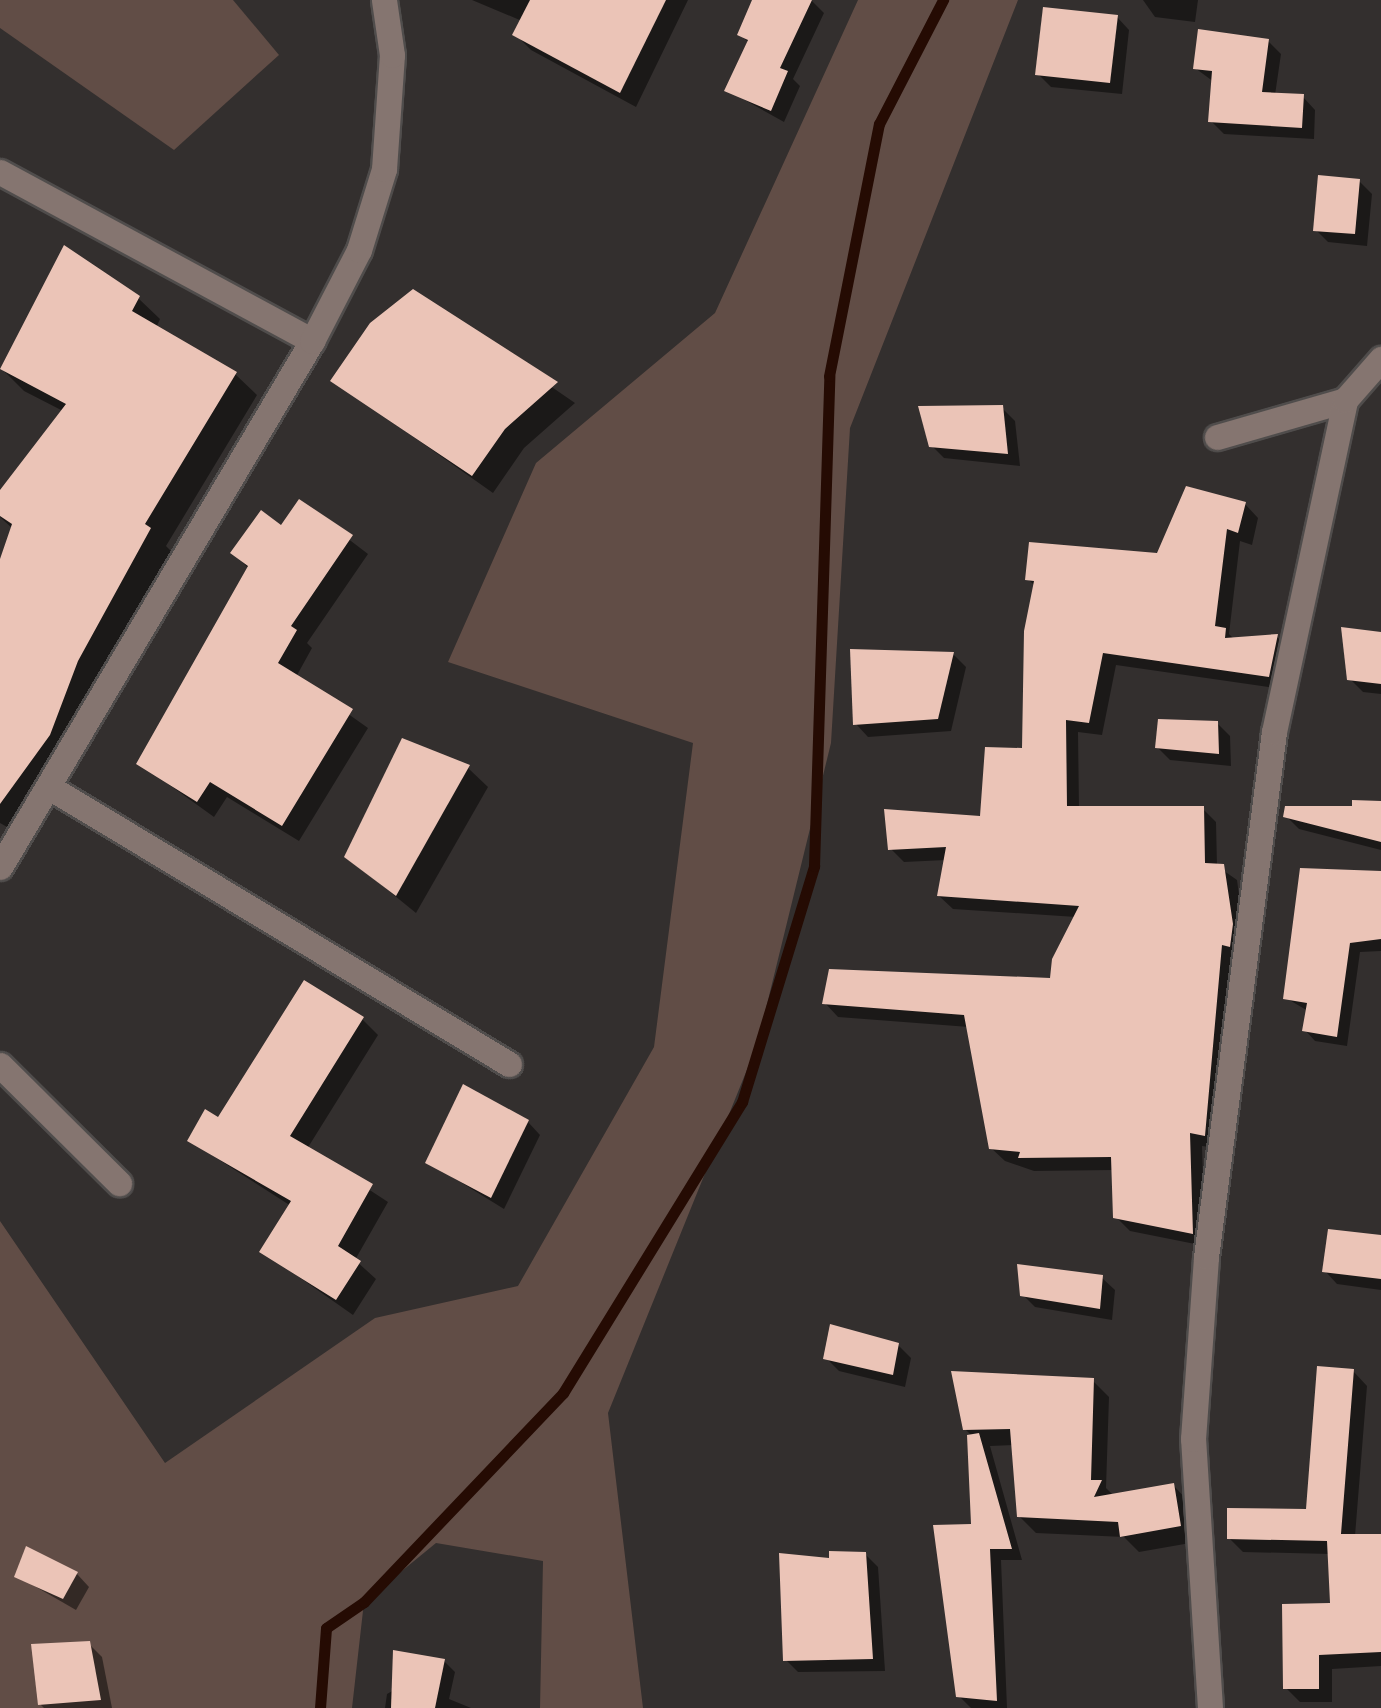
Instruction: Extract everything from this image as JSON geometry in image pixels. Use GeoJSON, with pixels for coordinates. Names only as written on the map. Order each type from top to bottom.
{"type":"FeatureCollection","features":[{"type":"Feature","properties":{"kind":"street"},"geometry":{"type":"LineString","coordinates":[[0,867],[312,341],[359,250],[384,169],[392,56],[384,0]]}},
{"type":"Feature","properties":{"kind":"street"},"geometry":{"type":"LineString","coordinates":[[0,172],[312,341]]}},
{"type":"Feature","properties":{"kind":"street"},"geometry":{"type":"LineString","coordinates":[[1210,1708],[1193,1439],[1206,1257],[1274,732],[1345,400],[1381,359]]}},
{"type":"Feature","properties":{"kind":"street"},"geometry":{"type":"LineString","coordinates":[[1217,437],[1345,400]]}},
{"type":"Feature","properties":{"kind":"street"},"geometry":{"type":"LineString","coordinates":[[49,788],[509,1064]]}},
{"type":"Feature","properties":{"kind":"street"},"geometry":{"type":"LineString","coordinates":[[0,1065],[120,1183]]}},
{"type":"Feature","properties":{"kind":"shaded area"},"geometry":{"type":"Polygon","coordinates":[[[0,0],[233,0],[279,55],[174,150],[0,28],[0,0]]]}},
{"type":"Feature","properties":{"kind":"shaded area"},"geometry":{"type":"Polygon","coordinates":[[[858,0],[1018,0],[850,428],[831,743],[757,1045],[608,1413],[643,1708],[540,1708],[543,1561],[436,1543],[364,1602],[352,1708],[0,1708],[0,1221],[165,1463],[375,1318],[518,1286],[654,1047],[693,743],[448,662],[536,463],[715,313],[858,0]]]}},
{"type":"Feature","properties":{"kind":"building"},"geometry":{"type":"Polygon","coordinates":[[[530,0],[666,0],[620,93],[512,35],[530,0]]]}},
{"type":"Feature","properties":{"kind":"building"},"geometry":{"type":"Polygon","coordinates":[[[752,0],[812,0],[780,68],[788,71],[771,111],[724,91],[748,40],[737,35],[752,0]]]}},
{"type":"Feature","properties":{"kind":"building"},"geometry":{"type":"Polygon","coordinates":[[[1043,7],[1118,15],[1110,83],[1035,75],[1043,7]]]}},
{"type":"Feature","properties":{"kind":"building"},"geometry":{"type":"Polygon","coordinates":[[[1198,29],[1269,39],[1262,92],[1304,94],[1302,128],[1208,122],[1212,71],[1193,69],[1198,29]]]}},
{"type":"Feature","properties":{"kind":"building"},"geometry":{"type":"Polygon","coordinates":[[[1318,175],[1360,179],[1355,234],[1313,231],[1318,175]]]}},
{"type":"Feature","properties":{"kind":"building"},"geometry":{"type":"Polygon","coordinates":[[[64,245],[140,296],[132,311],[237,372],[145,524],[151,528],[78,661],[50,735],[0,804],[0,559],[12,524],[0,516],[0,490],[66,404],[0,369],[64,245]]]}},
{"type":"Feature","properties":{"kind":"building"},"geometry":{"type":"Polygon","coordinates":[[[413,289],[558,382],[505,429],[472,476],[330,381],[370,323],[413,289]]]}},
{"type":"Feature","properties":{"kind":"building"},"geometry":{"type":"Polygon","coordinates":[[[1003,405],[1008,454],[929,447],[918,406],[1003,405]]]}},
{"type":"Feature","properties":{"kind":"building"},"geometry":{"type":"Polygon","coordinates":[[[1186,486],[1246,502],[1238,533],[1227,529],[1215,626],[1226,628],[1225,638],[1278,634],[1269,677],[1103,653],[1089,723],[1066,720],[1067,806],[1204,806],[1205,863],[1224,864],[1233,924],[1230,947],[1222,945],[1205,1136],[1190,1133],[1193,1234],[1113,1218],[1111,1157],[1018,1158],[1020,1152],[989,1149],[964,1015],[822,1004],[829,969],[1050,978],[1052,959],[1079,906],[937,896],[946,847],[888,850],[884,809],[980,816],[985,747],[1022,748],[1024,631],[1034,581],[1025,580],[1029,542],[1157,553],[1186,486]]]}},
{"type":"Feature","properties":{"kind":"building"},"geometry":{"type":"Polygon","coordinates":[[[299,499],[353,535],[291,626],[297,630],[278,663],[353,709],[282,826],[210,782],[197,802],[136,764],[248,566],[230,553],[261,510],[281,525],[299,499]]]}},
{"type":"Feature","properties":{"kind":"building"},"geometry":{"type":"Polygon","coordinates":[[[1341,627],[1381,632],[1381,684],[1347,680],[1341,627]]]}},
{"type":"Feature","properties":{"kind":"building"},"geometry":{"type":"Polygon","coordinates":[[[850,649],[954,652],[938,719],[853,725],[850,649]]]}},
{"type":"Feature","properties":{"kind":"building"},"geometry":{"type":"Polygon","coordinates":[[[1158,719],[1218,721],[1219,754],[1155,748],[1158,719]]]}},
{"type":"Feature","properties":{"kind":"building"},"geometry":{"type":"Polygon","coordinates":[[[402,738],[470,765],[396,896],[344,857],[402,738]]]}},
{"type":"Feature","properties":{"kind":"building"},"geometry":{"type":"Polygon","coordinates":[[[1352,800],[1381,801],[1381,842],[1283,817],[1285,806],[1352,806],[1352,800]]]}},
{"type":"Feature","properties":{"kind":"building"},"geometry":{"type":"Polygon","coordinates":[[[1300,868],[1381,871],[1381,939],[1350,943],[1337,1037],[1302,1031],[1307,1003],[1283,999],[1300,868]]]}},
{"type":"Feature","properties":{"kind":"building"},"geometry":{"type":"Polygon","coordinates":[[[304,980],[364,1017],[290,1136],[373,1184],[338,1246],[361,1261],[336,1300],[259,1252],[291,1201],[187,1141],[205,1109],[218,1117],[304,980]]]}},
{"type":"Feature","properties":{"kind":"building"},"geometry":{"type":"Polygon","coordinates":[[[463,1084],[529,1120],[491,1198],[425,1163],[463,1084]]]}},
{"type":"Feature","properties":{"kind":"building"},"geometry":{"type":"Polygon","coordinates":[[[1328,1229],[1381,1235],[1381,1279],[1322,1272],[1328,1229]]]}},
{"type":"Feature","properties":{"kind":"building"},"geometry":{"type":"Polygon","coordinates":[[[1017,1264],[1103,1275],[1100,1309],[1020,1296],[1017,1264]]]}},
{"type":"Feature","properties":{"kind":"building"},"geometry":{"type":"Polygon","coordinates":[[[830,1324],[899,1343],[893,1375],[823,1359],[830,1324]]]}},
{"type":"Feature","properties":{"kind":"building"},"geometry":{"type":"Polygon","coordinates":[[[1317,1366],[1354,1369],[1341,1534],[1381,1534],[1381,1652],[1319,1655],[1319,1689],[1283,1689],[1282,1604],[1330,1603],[1327,1541],[1227,1539],[1227,1508],[1306,1509],[1317,1366]]]}},
{"type":"Feature","properties":{"kind":"building"},"geometry":{"type":"Polygon","coordinates":[[[951,1371],[1094,1378],[1091,1480],[1102,1480],[1094,1497],[1174,1483],[1181,1526],[1120,1537],[1118,1522],[1017,1517],[1010,1429],[963,1430],[951,1371]]]}},
{"type":"Feature","properties":{"kind":"building"},"geometry":{"type":"Polygon","coordinates":[[[979,1433],[1012,1549],[990,1549],[997,1701],[956,1697],[933,1525],[971,1524],[967,1435],[979,1433]]]}},
{"type":"Feature","properties":{"kind":"building"},"geometry":{"type":"Polygon","coordinates":[[[26,1546],[78,1572],[63,1599],[14,1577],[26,1546]]]}},
{"type":"Feature","properties":{"kind":"building"},"geometry":{"type":"Polygon","coordinates":[[[829,1551],[866,1552],[873,1659],[783,1661],[779,1553],[829,1558],[829,1551]]]}},
{"type":"Feature","properties":{"kind":"building"},"geometry":{"type":"Polygon","coordinates":[[[90,1641],[101,1700],[38,1705],[31,1644],[90,1641]]]}},
{"type":"Feature","properties":{"kind":"building"},"geometry":{"type":"Polygon","coordinates":[[[393,1650],[445,1659],[435,1708],[391,1708],[393,1650]]]}},
{"type":"Feature","properties":{"kind":"waterway"},"geometry":{"type":"LineString","coordinates":[[320,1708],[326,1628],[364,1602],[563,1393],[742,1102],[814,866],[829,376],[879,124],[943,0]]}}]}
